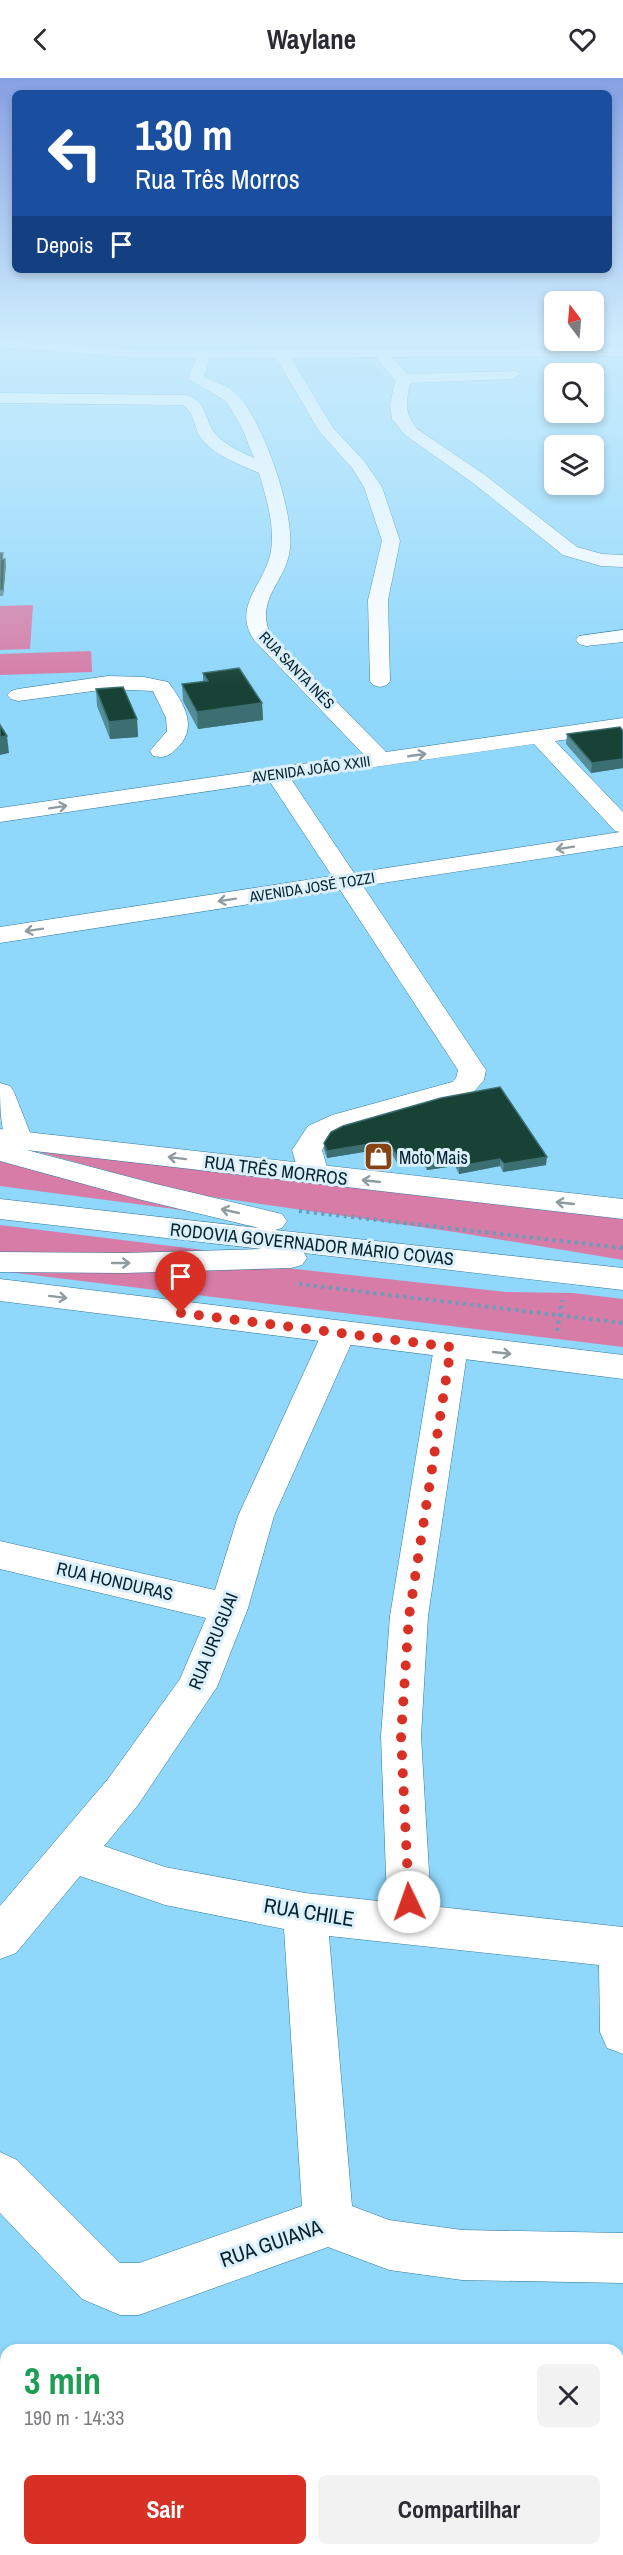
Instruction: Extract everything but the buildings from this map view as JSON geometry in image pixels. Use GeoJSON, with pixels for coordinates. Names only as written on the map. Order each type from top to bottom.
{"type":"FeatureCollection","features":[{"type":"Feature","properties":{"kind":"main road"},"geometry":{"type":"LineString","coordinates":[[232,454],[266,470]]}},
{"type":"Feature","properties":{"kind":"main road","name":"RUA SANTA INÊS"},"geometry":{"type":"LineString","coordinates":[[261,454],[280,524],[281,550],[274,570],[254,608],[254,623],[261,636],[381,760]]}},
{"type":"Feature","properties":{"kind":"main road"},"geometry":{"type":"LineString","coordinates":[[348,454],[373,487],[392,541],[378,600],[380,681]]}},
{"type":"Feature","properties":{"kind":"main road"},"geometry":{"type":"LineString","coordinates":[[442,454],[479,479],[570,551],[602,560],[623,561]]}},
{"type":"Feature","properties":{"kind":"main road"},"geometry":{"type":"LineString","coordinates":[[586,640],[623,636]]}},
{"type":"Feature","properties":{"kind":"main road"},"geometry":{"type":"LineString","coordinates":[[18,695],[125,681],[146,682],[161,686],[173,706],[178,729],[168,755],[226,781]]}},
{"type":"Feature","properties":{"kind":"main road","name":"AVENIDA JOÃO XXIII"},"geometry":{"type":"LineString","coordinates":[[0,815],[541,737],[618,730]]}},
{"type":"Feature","properties":{"kind":"main road"},"geometry":{"type":"LineString","coordinates":[[541,737],[567,743]]}},
{"type":"Feature","properties":{"kind":"main road"},"geometry":{"type":"LineString","coordinates":[[541,737],[598,783],[623,826]]}},
{"type":"Feature","properties":{"kind":"main road"},"geometry":{"type":"LineString","coordinates":[[276,774],[472,1070],[471,1080],[462,1088],[342,1121],[318,1132],[306,1150],[314,1174]]}},
{"type":"Feature","properties":{"kind":"main road","name":"AVENIDA JOSÉ TOZZI"},"geometry":{"type":"LineString","coordinates":[[0,935],[623,839]]}},
{"type":"Feature","properties":{"kind":"main road"},"geometry":{"type":"LineString","coordinates":[[0,1092],[6,1143],[153,1193],[410,1254]]}},
{"type":"Feature","properties":{"kind":"main road","name":"RUA TRÊS MORROS"},"geometry":{"type":"LineString","coordinates":[[6,1143],[314,1174],[623,1209]]}},
{"type":"Feature","properties":{"kind":"main road","name":"RODOVIA GOVERNADOR MÁRIO COVAS"},"geometry":{"type":"LineString","coordinates":[[0,1209],[623,1279]]}},
{"type":"Feature","properties":{"kind":"main road"},"geometry":{"type":"LineString","coordinates":[[0,1262],[124,1263],[410,1254]]}},
{"type":"Feature","properties":{"kind":"main road"},"geometry":{"type":"LineString","coordinates":[[0,1290],[623,1367]]}},
{"type":"Feature","properties":{"kind":"main road","name":"RUA URUGUAI"},"geometry":{"type":"LineString","coordinates":[[0,1939],[123,1792],[197,1687],[229,1608],[256,1516],[339,1333]]}},
{"type":"Feature","properties":{"kind":"main road"},"geometry":{"type":"LineString","coordinates":[[410,1926],[401,1736],[409,1616],[451,1347]]}},
{"type":"Feature","properties":{"kind":"main road","name":"RUA HONDURAS"},"geometry":{"type":"LineString","coordinates":[[0,1555],[229,1608]]}},
{"type":"Feature","properties":{"kind":"main road","name":"RUA CHILE"},"geometry":{"type":"LineString","coordinates":[[72,1854],[165,1886],[305,1913],[622,1947]]}},
{"type":"Feature","properties":{"kind":"main road"},"geometry":{"type":"LineString","coordinates":[[305,1913],[328,2222]]}},
{"type":"Feature","properties":{"kind":"main road"},"geometry":{"type":"LineString","coordinates":[[622,1947],[623,2032]]}},
{"type":"Feature","properties":{"kind":"main road","name":"RUA GUIANA"},"geometry":{"type":"LineString","coordinates":[[0,2177],[100,2281],[120,2289],[139,2289],[328,2222],[389,2245],[462,2255],[623,2258]]}},
{"type":"Feature","properties":{"kind":"path"},"geometry":{"type":"LineString","coordinates":[[292,1210],[623,1248]]}},
{"type":"Feature","properties":{"kind":"path"},"geometry":{"type":"LineString","coordinates":[[289,1283],[623,1323]]}},
{"type":"Feature","properties":{"kind":"shaded area"},"geometry":{"type":"Polygon","coordinates":[[[33,605],[30,649],[0,650],[0,606],[33,605]]]}},
{"type":"Feature","properties":{"kind":"shaded area"},"geometry":{"type":"Polygon","coordinates":[[[91,651],[92,672],[0,675],[0,654],[91,651]]]}},
{"type":"Feature","properties":{"kind":"shaded area"},"geometry":{"type":"Polygon","coordinates":[[[9,1144],[623,1215],[623,1260],[455,1232],[192,1194],[9,1144]]]}},
{"type":"Feature","properties":{"kind":"shaded area"},"geometry":{"type":"Polygon","coordinates":[[[0,1157],[197,1212],[0,1186],[0,1157]]]}},
{"type":"Feature","properties":{"kind":"shaded area"},"geometry":{"type":"Polygon","coordinates":[[[0,1225],[228,1253],[0,1253],[0,1225]]]}},
{"type":"Feature","properties":{"kind":"shaded area"},"geometry":{"type":"Polygon","coordinates":[[[277,1267],[506,1292],[573,1293],[623,1299],[623,1347],[0,1271],[277,1267]]]}},
{"type":"Feature","properties":{"kind":"place","name":"Moto Mais"},"geometry":{"type":"Point","coordinates":[378,1157]}},
{"type":"Feature","properties":{"kind":"route"},"geometry":{"type":"LineString","coordinates":[[181,1313],[451,1347],[409,1616],[401,1736],[409,1902]]}}]}
